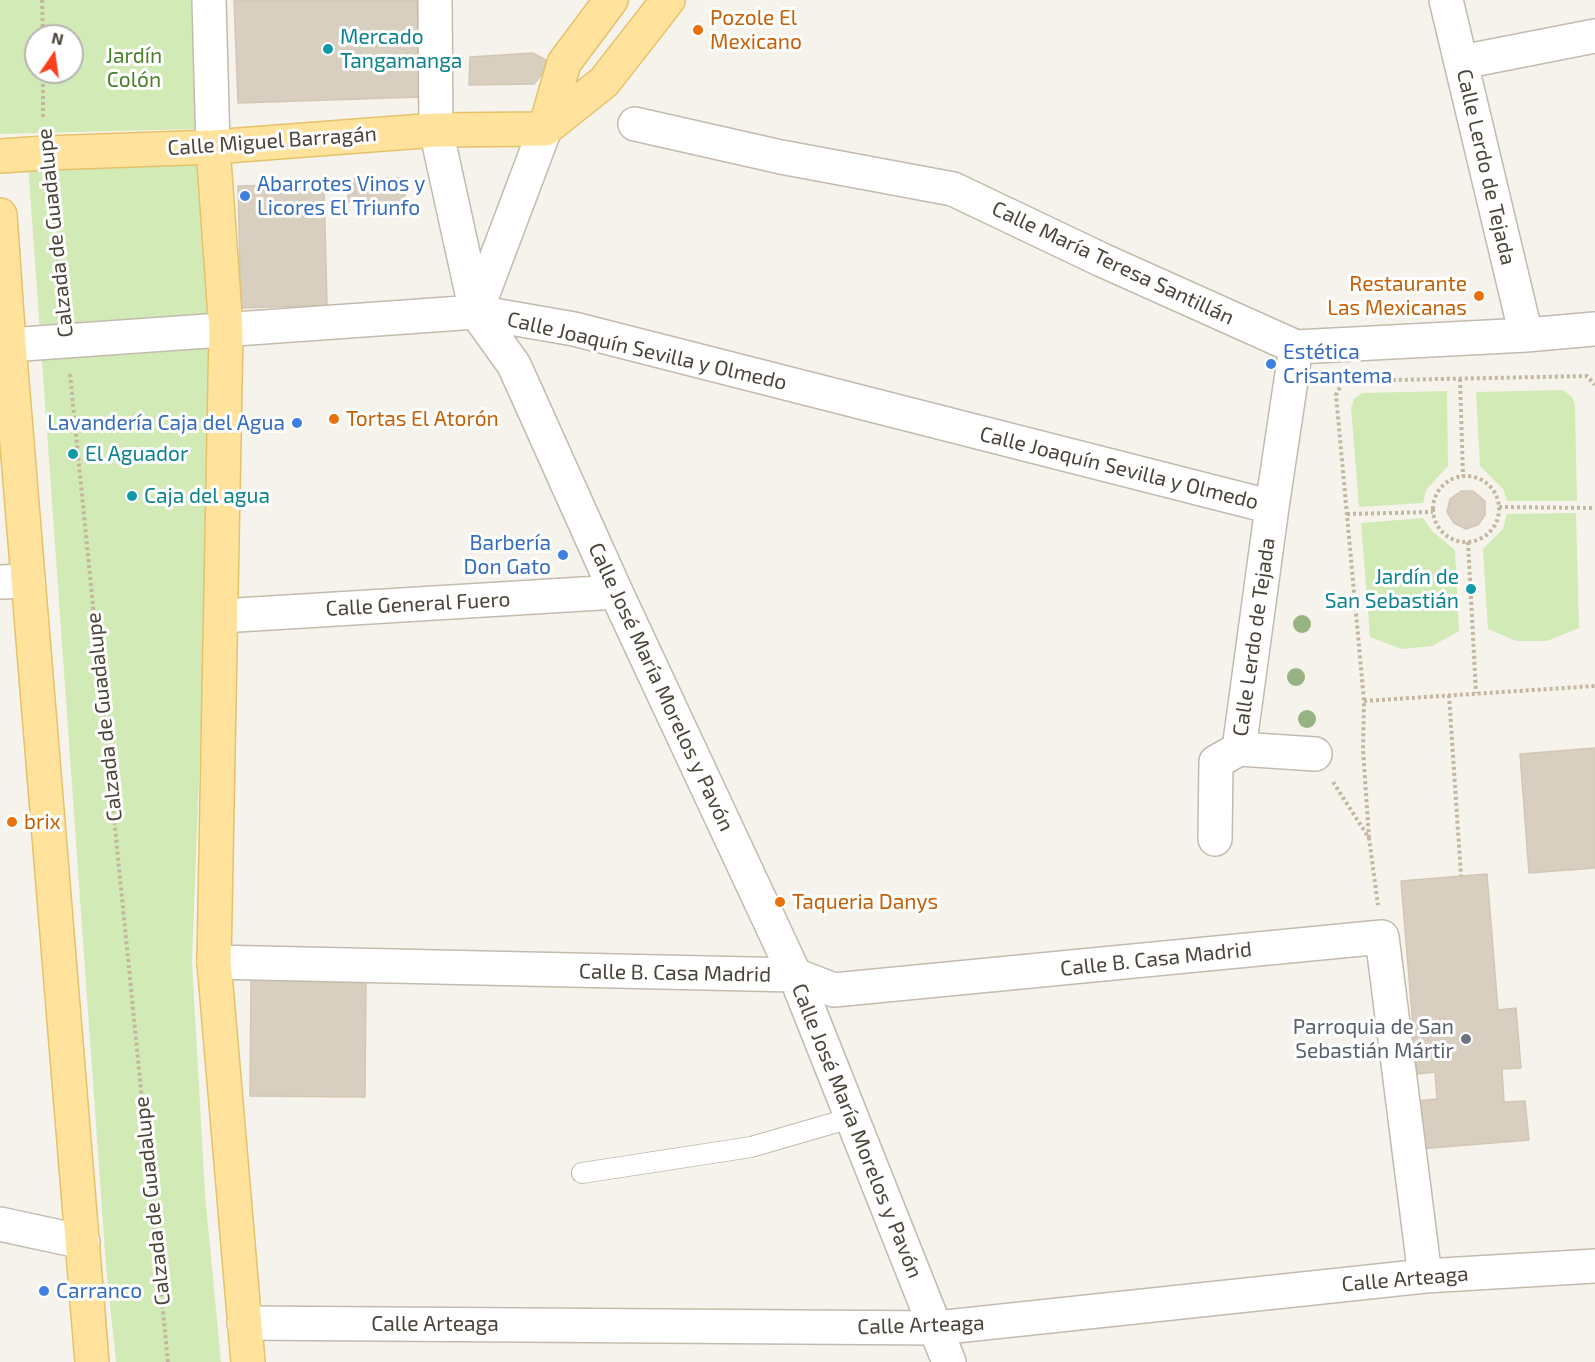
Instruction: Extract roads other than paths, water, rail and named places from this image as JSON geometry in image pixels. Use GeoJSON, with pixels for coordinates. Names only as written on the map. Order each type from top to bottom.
{"type":"FeatureCollection","features":[{"type":"Feature","properties":{"kind":"main road"},"geometry":{"type":"LineString","coordinates":[[545,129],[564,63],[611,0]]}},
{"type":"Feature","properties":{"kind":"main road"},"geometry":{"type":"LineString","coordinates":[[545,129],[604,82],[668,0]]}},
{"type":"Feature","properties":{"kind":"main road","name":"Calle Miguel Barragán"},"geometry":{"type":"LineString","coordinates":[[0,156],[213,147],[436,130],[545,129]]}},
{"type":"Feature","properties":{"kind":"main road"},"geometry":{"type":"LineString","coordinates":[[213,147],[226,330],[214,962],[248,1362]]}},
{"type":"Feature","properties":{"kind":"main road"},"geometry":{"type":"LineString","coordinates":[[0,215],[9,345],[14,581],[83,1242],[92,1362]]}},
{"type":"Feature","properties":{"kind":"street"},"geometry":{"type":"LineString","coordinates":[[209,0],[213,147]]}},
{"type":"Feature","properties":{"kind":"street","name":"Calle José María Morelos y Pavón"},"geometry":{"type":"LineString","coordinates":[[435,0],[436,130],[476,312],[514,365],[616,592],[795,975],[950,1362]]}},
{"type":"Feature","properties":{"kind":"street","name":"Calle Lerdo de Tejada"},"geometry":{"type":"LineString","coordinates":[[1446,0],[1526,334]]}},
{"type":"Feature","properties":{"kind":"street"},"geometry":{"type":"LineString","coordinates":[[1461,62],[1595,36]]}},
{"type":"Feature","properties":{"kind":"street","name":"Calle María Teresa Santillán"},"geometry":{"type":"LineString","coordinates":[[635,124],[781,157],[953,189],[1102,260],[1296,347],[1595,329]]}},
{"type":"Feature","properties":{"kind":"street"},"geometry":{"type":"LineString","coordinates":[[476,312],[545,129]]}},
{"type":"Feature","properties":{"kind":"street","name":"Calle Joaquín Sevilla y Olmedo"},"geometry":{"type":"LineString","coordinates":[[9,345],[476,312],[574,329],[1272,507]]}},
{"type":"Feature","properties":{"kind":"street","name":"Calle Lerdo de Tejada"},"geometry":{"type":"LineString","coordinates":[[1239,749],[1296,347]]}},
{"type":"Feature","properties":{"kind":"street","name":"Calle General Fuero"},"geometry":{"type":"LineString","coordinates":[[221,616],[616,592]]}},
{"type":"Feature","properties":{"kind":"street"},"geometry":{"type":"LineString","coordinates":[[1215,839],[1216,762],[1239,749],[1315,754]]}},
{"type":"Feature","properties":{"kind":"street","name":"Calle B. Casa Madrid"},"geometry":{"type":"LineString","coordinates":[[214,962],[795,975],[834,990],[1382,937],[1425,1276]]}},
{"type":"Feature","properties":{"kind":"street"},"geometry":{"type":"LineString","coordinates":[[0,1224],[83,1242]]}},
{"type":"Feature","properties":{"kind":"street","name":"Calle Arteaga"},"geometry":{"type":"LineString","coordinates":[[244,1323],[937,1328],[1425,1276],[1595,1266]]}},
{"type":"Feature","properties":{"kind":"lane"},"geometry":{"type":"LineString","coordinates":[[582,1173],[751,1146],[851,1118]]}},
{"type":"Feature","properties":{"kind":"place","name":"Pozole El Mexicano"},"geometry":{"type":"Point","coordinates":[698,30]}},
{"type":"Feature","properties":{"kind":"place","name":"Mercado Tangamanga"},"geometry":{"type":"Point","coordinates":[328,49]}},
{"type":"Feature","properties":{"kind":"place","name":"Abarrotes Vinos y Licores El Triunfo"},"geometry":{"type":"Point","coordinates":[245,196]}},
{"type":"Feature","properties":{"kind":"place","name":"Restaurante Las Mexicanas"},"geometry":{"type":"Point","coordinates":[1479,296]}},
{"type":"Feature","properties":{"kind":"place","name":"Estética Crisantema"},"geometry":{"type":"Point","coordinates":[1271,364]}},
{"type":"Feature","properties":{"kind":"place","name":"Tortas El Atorón"},"geometry":{"type":"Point","coordinates":[334,419]}},
{"type":"Feature","properties":{"kind":"place","name":"Lavandería Caja del Agua"},"geometry":{"type":"Point","coordinates":[297,423]}},
{"type":"Feature","properties":{"kind":"place","name":"El Aguador"},"geometry":{"type":"Point","coordinates":[73,454]}},
{"type":"Feature","properties":{"kind":"place","name":"Caja del agua"},"geometry":{"type":"Point","coordinates":[132,496]}},
{"type":"Feature","properties":{"kind":"place","name":"Barbería Don Gato"},"geometry":{"type":"Point","coordinates":[563,555]}},
{"type":"Feature","properties":{"kind":"place","name":"Jardín de San Sebastián"},"geometry":{"type":"Point","coordinates":[1471,589]}},
{"type":"Feature","properties":{"kind":"place","name":"brix"},"geometry":{"type":"Point","coordinates":[12,822]}},
{"type":"Feature","properties":{"kind":"place","name":"Taqueria Danys"},"geometry":{"type":"Point","coordinates":[780,902]}},
{"type":"Feature","properties":{"kind":"place","name":"Parroquia de San Sebastián Mártir"},"geometry":{"type":"Point","coordinates":[1466,1039]}},
{"type":"Feature","properties":{"kind":"place","name":"Carranco"},"geometry":{"type":"Point","coordinates":[44,1291]}},
{"type":"Feature","properties":{"kind":"park label","name":"Jardín Colón"},"geometry":{"type":"Point","coordinates":[134,68]}}]}
